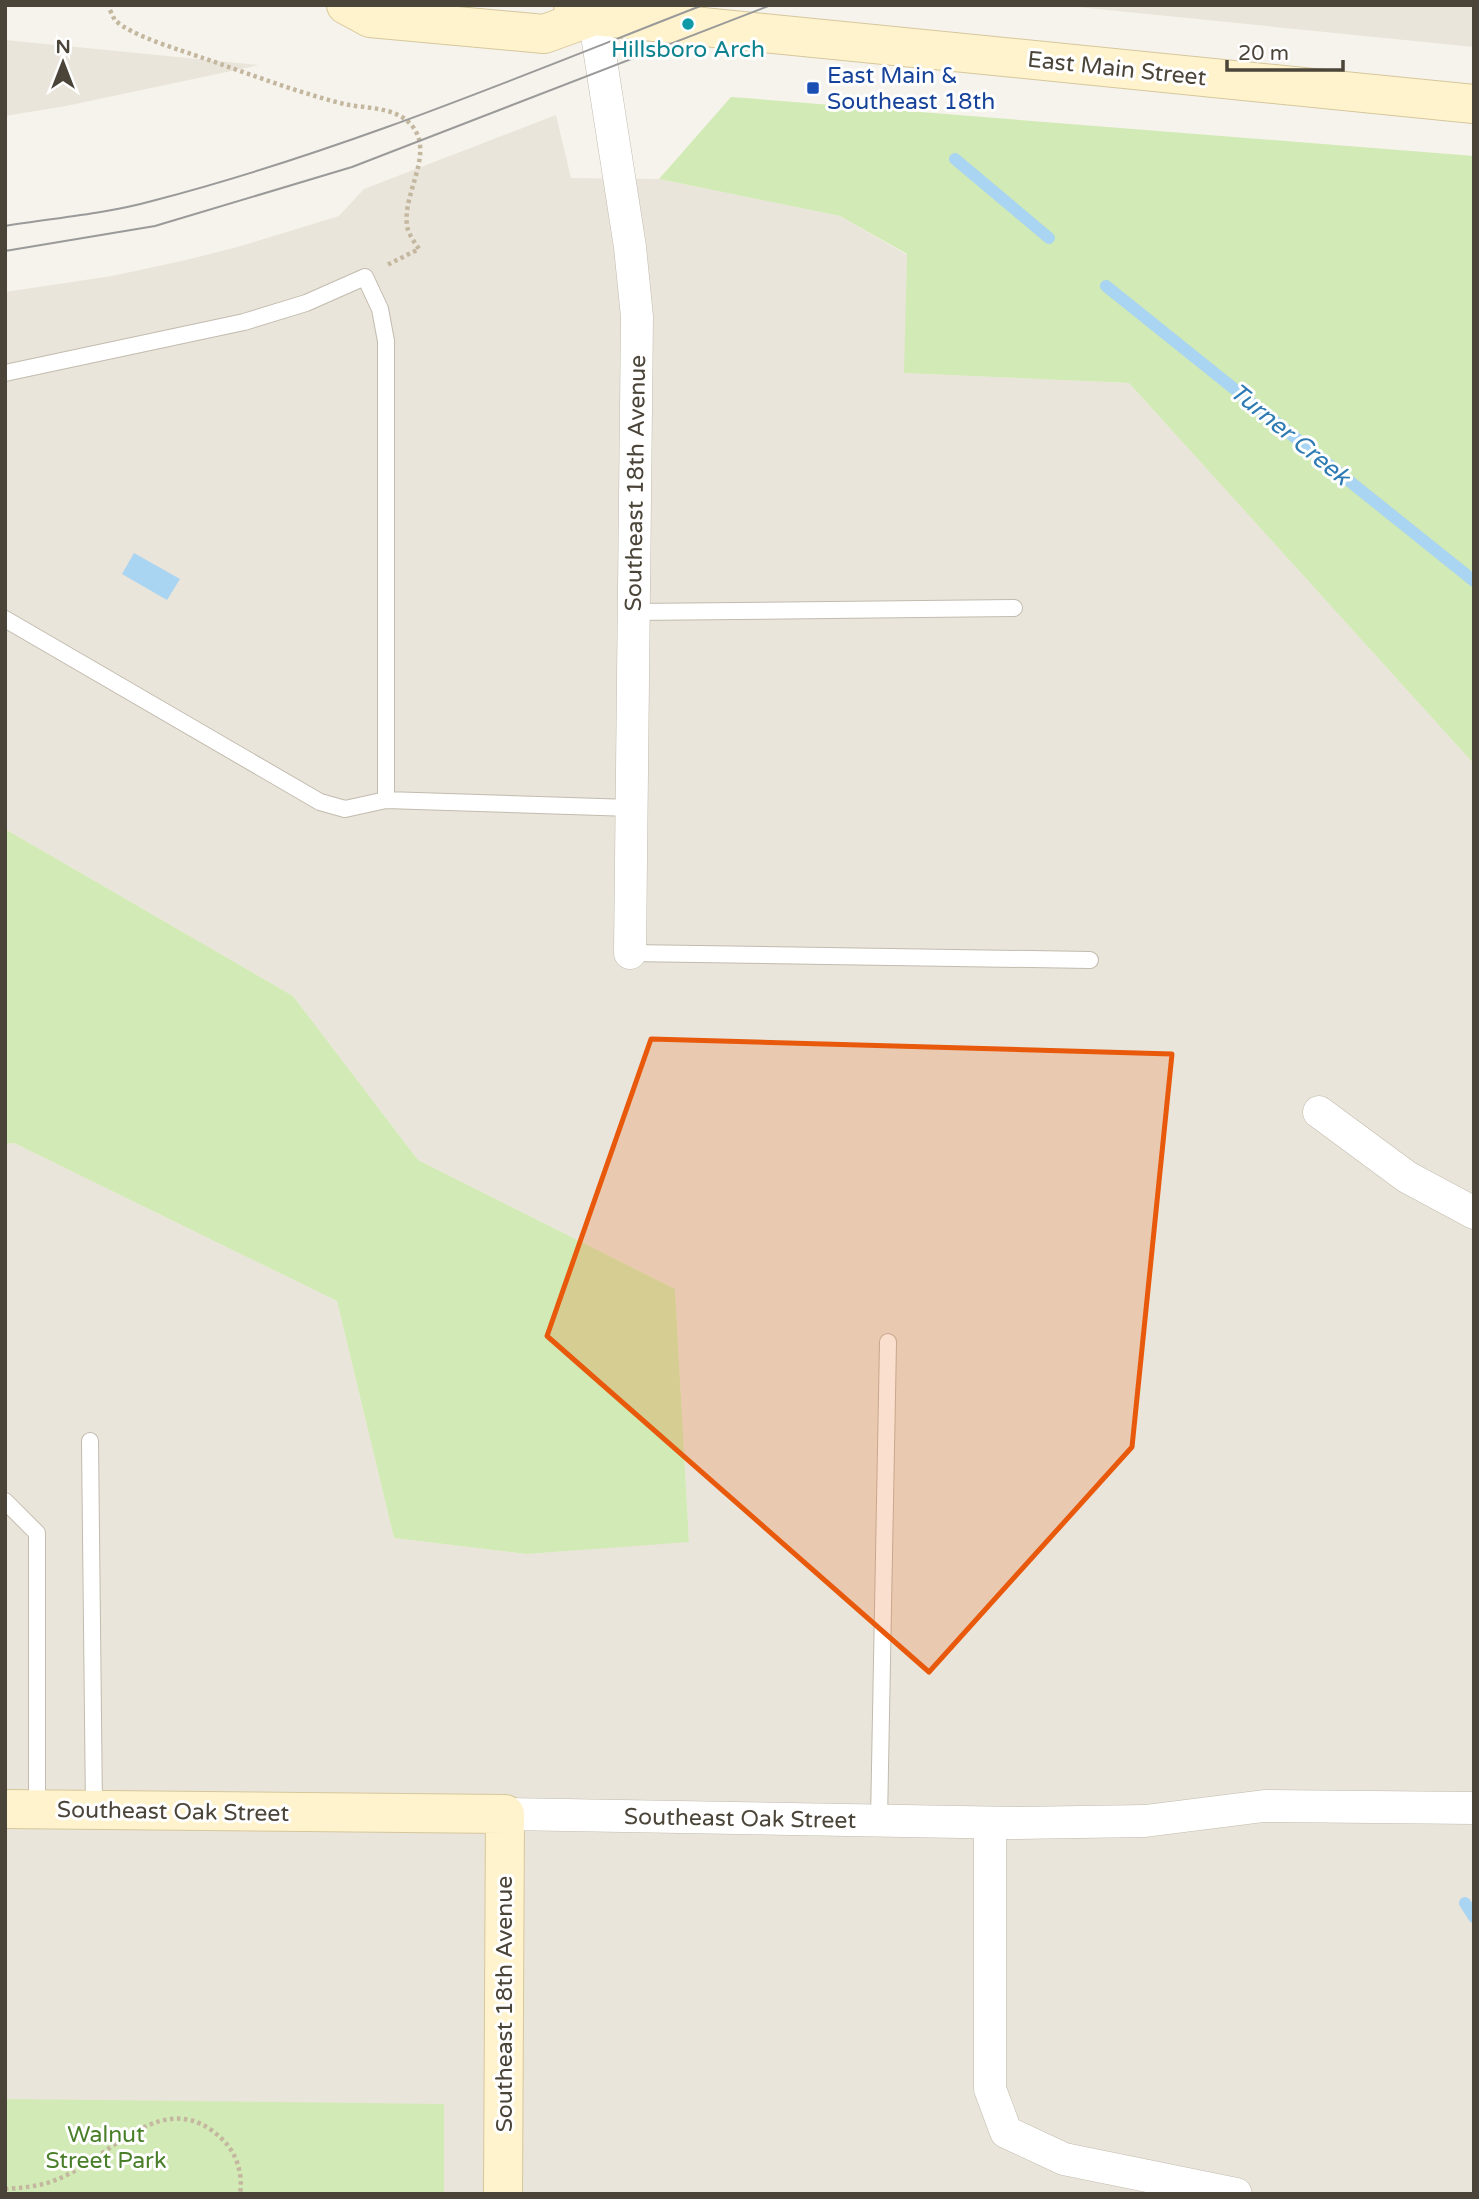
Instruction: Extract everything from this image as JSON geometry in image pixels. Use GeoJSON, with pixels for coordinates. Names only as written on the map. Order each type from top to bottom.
{"type":"FeatureCollection","features":[{"type":"Feature","properties":{"kind":"main road","name":"East Main Street"},"geometry":{"type":"LineString","coordinates":[[346,5],[370,18],[544,34],[589,9],[1474,104]]}},
{"type":"Feature","properties":{"kind":"main road","name":"Southeast Oak Street"},"geometry":{"type":"LineString","coordinates":[[21,1809],[505,1814]]}},
{"type":"Feature","properties":{"kind":"main road","name":"Southeast 18th Avenue"},"geometry":{"type":"LineString","coordinates":[[503,2194],[505,1814]]}},
{"type":"Feature","properties":{"kind":"street","name":"Southeast 18th Avenue"},"geometry":{"type":"LineString","coordinates":[[589,9],[630,247],[637,317],[630,953]]}},
{"type":"Feature","properties":{"kind":"street"},"geometry":{"type":"LineString","coordinates":[[1319,1112],[1407,1177],[1474,1213]]}},
{"type":"Feature","properties":{"kind":"street","name":"Southeast Oak Street"},"geometry":{"type":"LineString","coordinates":[[505,1814],[990,1823],[1145,1821],[1264,1805],[1474,1808]]}},
{"type":"Feature","properties":{"kind":"street"},"geometry":{"type":"LineString","coordinates":[[990,1823],[990,2090],[1006,2132],[1064,2159],[1236,2194]]}},
{"type":"Feature","properties":{"kind":"lane"},"geometry":{"type":"LineString","coordinates":[[5,373],[244,322],[306,303],[365,277],[380,309],[386,341],[386,800]]}},
{"type":"Feature","properties":{"kind":"lane"},"geometry":{"type":"LineString","coordinates":[[634,612],[1014,608]]}},
{"type":"Feature","properties":{"kind":"lane"},"geometry":{"type":"LineString","coordinates":[[5,619],[320,802],[345,809],[386,800],[631,807]]}},
{"type":"Feature","properties":{"kind":"lane"},"geometry":{"type":"LineString","coordinates":[[630,953],[1090,960]]}},
{"type":"Feature","properties":{"kind":"lane"},"geometry":{"type":"LineString","coordinates":[[878,1821],[888,1342]]}},
{"type":"Feature","properties":{"kind":"lane"},"geometry":{"type":"LineString","coordinates":[[90,1441],[94,1810]]}},
{"type":"Feature","properties":{"kind":"lane"},"geometry":{"type":"LineString","coordinates":[[5,1501],[37,1533],[21,1809]]}},
{"type":"Feature","properties":{"kind":"path"},"geometry":{"type":"LineString","coordinates":[[110,10],[116,20],[170,47],[286,87],[347,104],[391,111],[406,119],[415,129],[419,144],[419,161],[409,199],[408,229],[419,249],[365,277]]}},
{"type":"Feature","properties":{"kind":"path"},"geometry":{"type":"LineString","coordinates":[[5,2189],[57,2180],[133,2131],[168,2120],[185,2119],[208,2126],[230,2148],[238,2165],[242,2185],[240,2194]]}},
{"type":"Feature","properties":{"kind":"highlighted area"},"geometry":{"type":"Polygon","coordinates":[[[651,1039],[1172,1054],[1132,1447],[929,1672],[547,1336],[651,1039]]]}},
{"type":"Feature","properties":{"kind":"shaded area"},"geometry":{"type":"Polygon","coordinates":[[[1058,5],[1474,5],[1474,47],[1058,5]]]}},
{"type":"Feature","properties":{"kind":"shaded area"},"geometry":{"type":"Polygon","coordinates":[[[5,40],[259,65],[66,106],[5,116],[5,40]]]}},
{"type":"Feature","properties":{"kind":"shaded area"},"geometry":{"type":"Polygon","coordinates":[[[556,115],[571,178],[659,179],[840,216],[907,255],[905,373],[1129,383],[1474,764],[1474,2194],[5,2194],[5,1144],[14,1143],[337,1301],[394,1538],[527,1554],[689,1541],[675,1289],[418,1160],[293,996],[5,829],[5,292],[112,276],[186,260],[339,216],[364,189],[556,115]]]}},
{"type":"Feature","properties":{"kind":"green space"},"geometry":{"type":"Polygon","coordinates":[[[731,97],[1474,156],[1474,764],[1129,383],[904,373],[907,254],[840,216],[659,179],[731,97]]]}},
{"type":"Feature","properties":{"kind":"green space"},"geometry":{"type":"Polygon","coordinates":[[[5,829],[293,996],[418,1160],[675,1289],[689,1542],[527,1554],[394,1538],[337,1301],[14,1143],[5,1144],[5,829]]]}},
{"type":"Feature","properties":{"kind":"green space","name":"Walnut Street Park"},"geometry":{"type":"Polygon","coordinates":[[[5,2099],[444,2104],[444,2194],[5,2194],[5,2099]]]}},
{"type":"Feature","properties":{"kind":"water"},"geometry":{"type":"Polygon","coordinates":[[[134,553],[180,579],[167,600],[122,574],[134,553]]]}},
{"type":"Feature","properties":{"kind":"waterway","name":"Turner Creek"},"geometry":{"type":"LineString","coordinates":[[955,159],[1049,238]]}},
{"type":"Feature","properties":{"kind":"waterway","name":"Turner Creek"},"geometry":{"type":"LineString","coordinates":[[1106,286],[1474,581]]}},
{"type":"Feature","properties":{"kind":"waterway"},"geometry":{"type":"LineString","coordinates":[[1465,1903],[1474,1917]]}},
{"type":"Feature","properties":{"kind":"tram line"},"geometry":{"type":"LineString","coordinates":[[5,226],[98,213],[134,205],[292,160],[499,85],[703,5]]}},
{"type":"Feature","properties":{"kind":"tram line"},"geometry":{"type":"LineString","coordinates":[[5,251],[155,226],[352,167],[771,5]]}},
{"type":"Feature","properties":{"kind":"place","name":"Hillsboro Arch"},"geometry":{"type":"Point","coordinates":[688,24]}},
{"type":"Feature","properties":{"kind":"place","name":"East Main & Southeast 18th"},"geometry":{"type":"Point","coordinates":[813,88]}}]}
